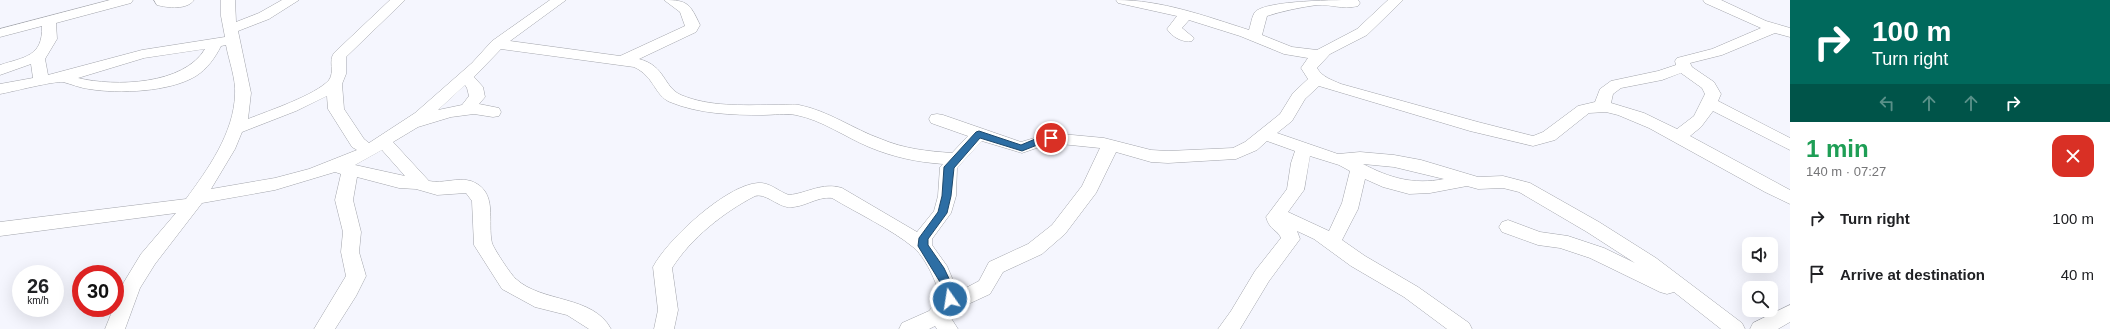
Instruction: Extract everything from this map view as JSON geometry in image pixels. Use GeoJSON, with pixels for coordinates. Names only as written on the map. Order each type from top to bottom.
{"type":"FeatureCollection","features":[{"type":"Feature","properties":{"kind":"street"},"geometry":{"type":"LineString","coordinates":[[0,33],[126,0]]}},
{"type":"Feature","properties":{"kind":"street"},"geometry":{"type":"LineString","coordinates":[[161,0],[162,2],[173,4],[187,0]]}},
{"type":"Feature","properties":{"kind":"street"},"geometry":{"type":"LineString","coordinates":[[115,329],[131,287],[148,260],[194,201],[227,149],[240,119],[243,93],[226,37],[228,0]]}},
{"type":"Feature","properties":{"kind":"street"},"geometry":{"type":"LineString","coordinates":[[0,89],[64,77],[142,54],[226,37],[292,0]]}},
{"type":"Feature","properties":{"kind":"street"},"geometry":{"type":"LineString","coordinates":[[368,152],[358,142],[336,109],[334,83],[340,69],[339,56],[398,0]]}},
{"type":"Feature","properties":{"kind":"street"},"geometry":{"type":"LineString","coordinates":[[0,229],[194,201],[275,184],[358,158],[403,130],[421,116],[465,77],[497,44],[558,0]]}},
{"type":"Feature","properties":{"kind":"street"},"geometry":{"type":"LineString","coordinates":[[622,61],[691,29],[693,25],[686,10],[671,0]]}},
{"type":"Feature","properties":{"kind":"street"},"geometry":{"type":"LineString","coordinates":[[1123,0],[1186,14],[1254,37],[1289,51],[1319,56]]}},
{"type":"Feature","properties":{"kind":"street"},"geometry":{"type":"LineString","coordinates":[[1396,0],[1361,33],[1311,62],[1309,68],[1311,73],[1317,79],[1340,88],[1428,114],[1533,141],[1539,141],[1548,137],[1582,109],[1602,107],[1635,116],[1676,136],[1790,198]]}},
{"type":"Feature","properties":{"kind":"street"},"geometry":{"type":"LineString","coordinates":[[1710,0],[1761,24],[1790,33]]}},
{"type":"Feature","properties":{"kind":"street"},"geometry":{"type":"LineString","coordinates":[[1254,37],[1262,14],[1318,1],[1337,4],[1350,2],[1377,19]]}},
{"type":"Feature","properties":{"kind":"street"},"geometry":{"type":"LineString","coordinates":[[1186,14],[1177,23],[1174,29],[1187,38]]}},
{"type":"Feature","properties":{"kind":"street"},"geometry":{"type":"LineString","coordinates":[[41,81],[38,66],[40,56],[50,39],[49,20]]}},
{"type":"Feature","properties":{"kind":"street"},"geometry":{"type":"LineString","coordinates":[[1676,136],[1694,127],[1704,116],[1713,94],[1709,85],[1683,67],[1682,61],[1717,52],[1774,28]]}},
{"type":"Feature","properties":{"kind":"street"},"geometry":{"type":"LineString","coordinates":[[64,77],[70,81],[96,86],[121,86],[170,80],[186,75],[201,65],[226,37]]}},
{"type":"Feature","properties":{"kind":"street"},"geometry":{"type":"LineString","coordinates":[[497,44],[622,61],[648,68],[656,75],[667,93],[674,98],[696,105],[729,110],[798,110],[837,124],[874,143],[913,156],[956,160]]}},
{"type":"Feature","properties":{"kind":"street"},"geometry":{"type":"LineString","coordinates":[[0,70],[40,56]]}},
{"type":"Feature","properties":{"kind":"street"},"geometry":{"type":"LineString","coordinates":[[1602,107],[1606,92],[1616,84],[1662,75],[1683,67]]}},
{"type":"Feature","properties":{"kind":"street"},"geometry":{"type":"LineString","coordinates":[[465,77],[475,87],[477,97],[468,109]]}},
{"type":"Feature","properties":{"kind":"street"},"geometry":{"type":"LineString","coordinates":[[937,119],[997,141],[1022,148],[1044,139],[1051,138],[1074,139],[1110,145],[1151,156],[1197,156],[1236,152],[1251,146],[1286,117],[1299,96],[1317,79]]}},
{"type":"Feature","properties":{"kind":"street"},"geometry":{"type":"LineString","coordinates":[[236,129],[283,111],[318,94],[334,83]]}},
{"type":"Feature","properties":{"kind":"street"},"geometry":{"type":"LineString","coordinates":[[1709,103],[1790,145]]}},
{"type":"Feature","properties":{"kind":"street"},"geometry":{"type":"LineString","coordinates":[[403,130],[448,112],[468,109],[493,112]]}},
{"type":"Feature","properties":{"kind":"street"},"geometry":{"type":"LineString","coordinates":[[1280,122],[1312,152]]}},
{"type":"Feature","properties":{"kind":"street"},"geometry":{"type":"LineString","coordinates":[[923,244],[924,238],[942,213],[947,196],[949,167],[979,134]]}},
{"type":"Feature","properties":{"kind":"street"},"geometry":{"type":"LineString","coordinates":[[1266,135],[1312,152],[1344,161],[1359,170],[1386,182],[1414,188],[1466,180]]}},
{"type":"Feature","properties":{"kind":"street"},"geometry":{"type":"LineString","coordinates":[[384,142],[423,186],[432,189],[466,186],[472,189],[481,200],[483,245],[509,284],[542,302],[572,309],[596,323],[601,329]]}},
{"type":"Feature","properties":{"kind":"street"},"geometry":{"type":"LineString","coordinates":[[909,329],[944,316],[988,285],[992,271],[996,267],[1035,249],[1050,239],[1087,195],[1104,161],[1110,145]]}},
{"type":"Feature","properties":{"kind":"street"},"geometry":{"type":"LineString","coordinates":[[1228,329],[1238,317],[1262,276],[1291,239],[1288,232],[1277,224],[1275,217],[1295,190],[1299,163],[1312,152]]}},
{"type":"Feature","properties":{"kind":"street"},"geometry":{"type":"LineString","coordinates":[[1344,161],[1360,158],[1394,161],[1421,166],[1466,180],[1485,184],[1494,182],[1510,183],[1524,187],[1593,227],[1649,263],[1734,329]]}},
{"type":"Feature","properties":{"kind":"street"},"geometry":{"type":"LineString","coordinates":[[332,167],[373,174],[399,182],[420,183]]}},
{"type":"Feature","properties":{"kind":"street"},"geometry":{"type":"LineString","coordinates":[[324,329],[349,291],[356,276],[350,252],[352,232],[344,200],[346,186],[351,170]]}},
{"type":"Feature","properties":{"kind":"street"},"geometry":{"type":"LineString","coordinates":[[1332,242],[1340,229],[1351,204],[1355,181],[1359,170]]}},
{"type":"Feature","properties":{"kind":"street"},"geometry":{"type":"LineString","coordinates":[[664,329],[668,310],[662,267],[676,247],[704,222],[737,198],[751,190],[767,191],[787,201],[796,200],[828,190],[836,192],[923,244],[948,287],[950,299],[944,316]]}},
{"type":"Feature","properties":{"kind":"street"},"geometry":{"type":"LineString","coordinates":[[1277,214],[1300,223],[1332,242],[1363,264],[1411,292],[1462,329]]}},
{"type":"Feature","properties":{"kind":"street"},"geometry":{"type":"LineString","coordinates":[[1508,227],[1532,236],[1561,241],[1596,253],[1703,304]]}},
{"type":"Feature","properties":{"kind":"street"},"geometry":{"type":"LineString","coordinates":[[1760,329],[1790,313]]}},
{"type":"Feature","properties":{"kind":"route"},"geometry":{"type":"LineString","coordinates":[[950,299],[948,287],[940,271],[923,246],[924,238],[942,213],[947,196],[949,167],[979,134],[1008,145],[1022,148],[1038,141],[1051,138]]}}]}
